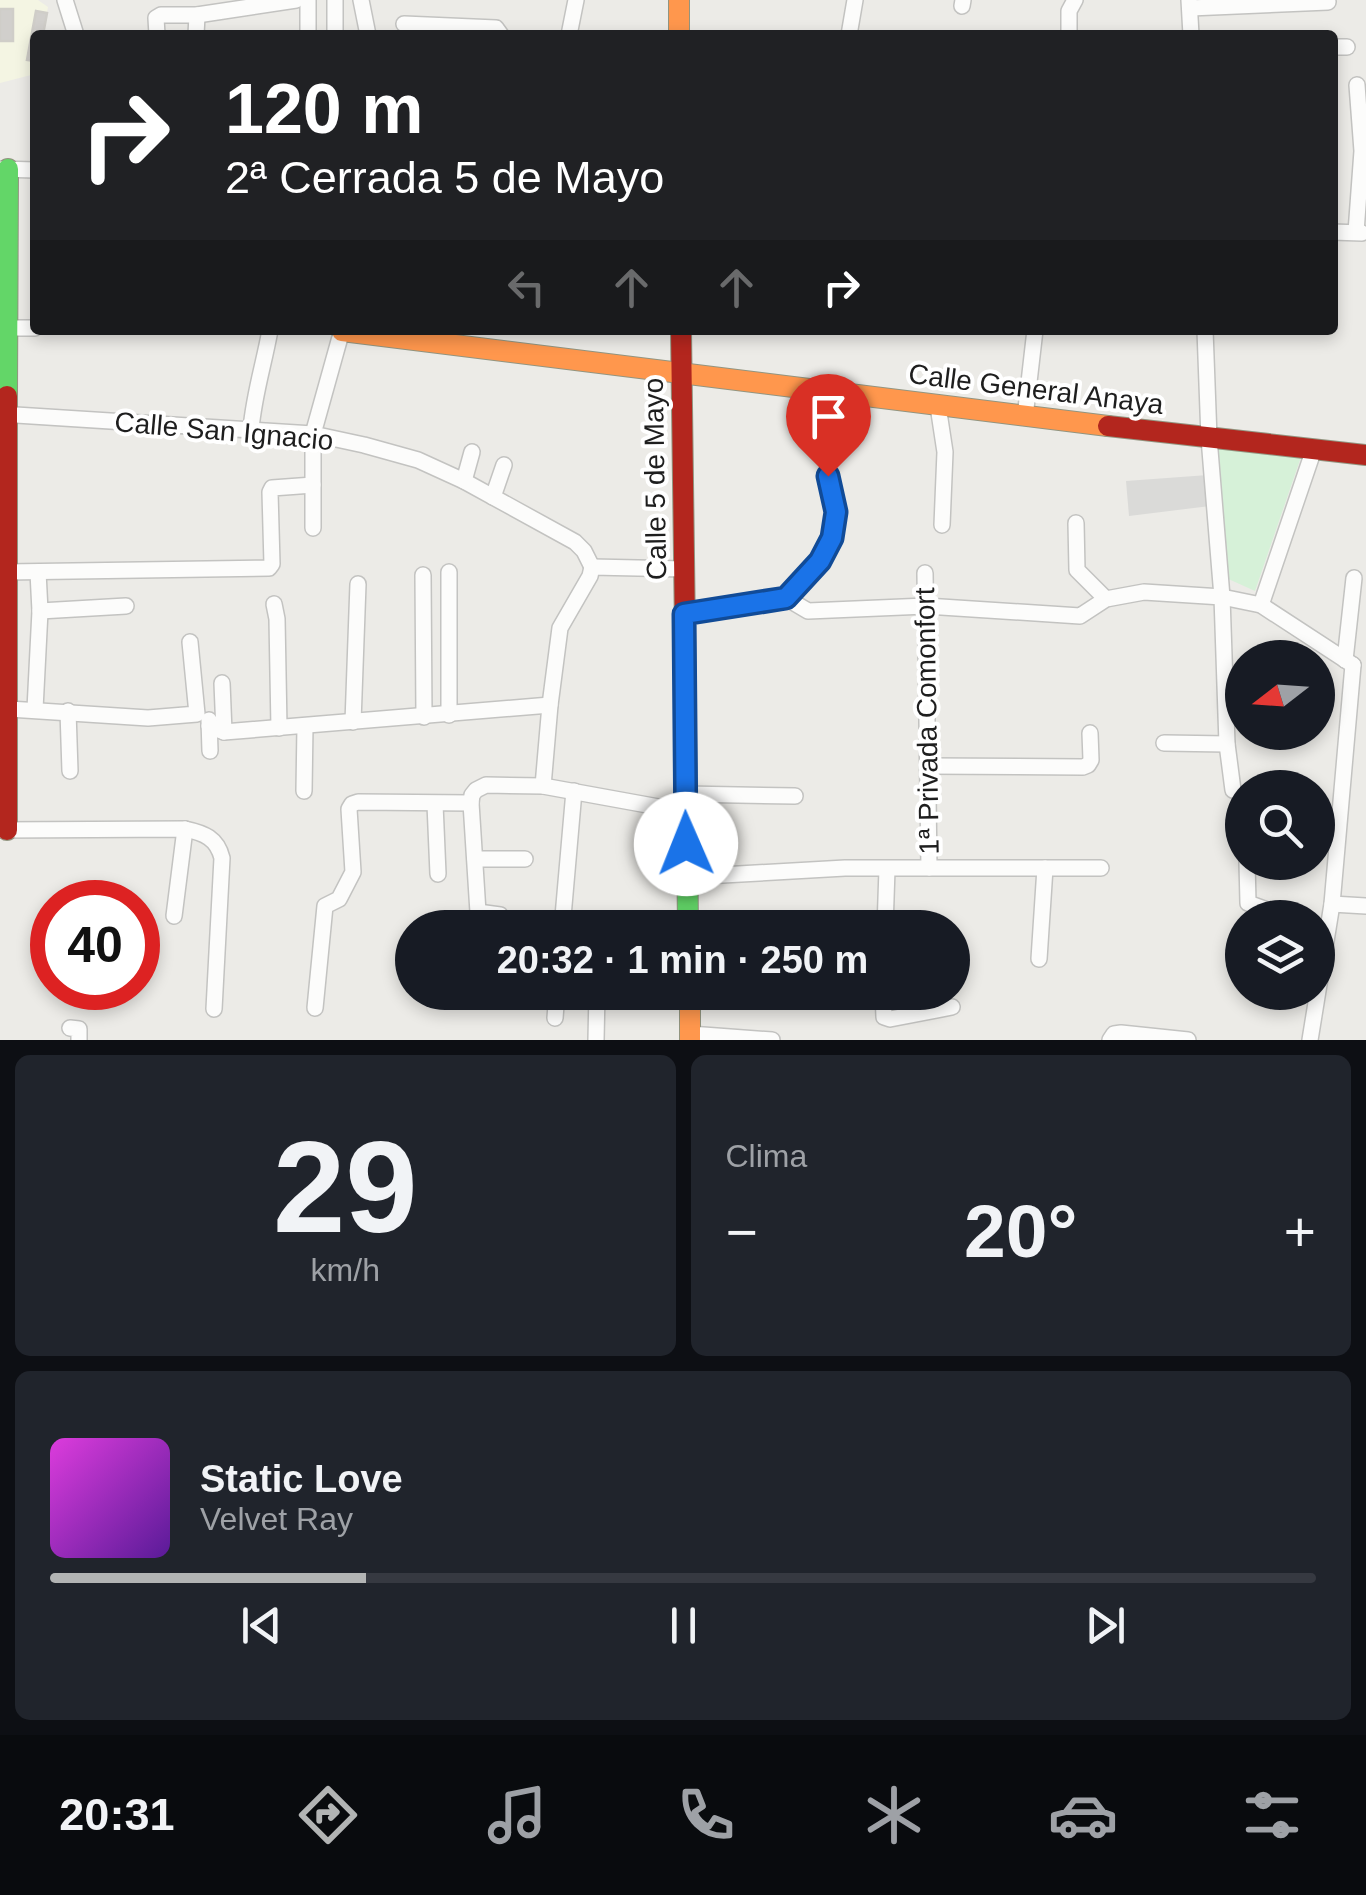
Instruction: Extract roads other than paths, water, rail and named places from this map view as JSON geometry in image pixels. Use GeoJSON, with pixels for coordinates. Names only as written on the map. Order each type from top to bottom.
{"type":"FeatureCollection","features":[{"type":"Feature","properties":{"kind":"street"},"geometry":{"type":"LineString","coordinates":[[65,0],[74,30]]}},
{"type":"Feature","properties":{"kind":"street"},"geometry":{"type":"LineString","coordinates":[[157,30],[156,18],[162,16],[197,15],[296,0]]}},
{"type":"Feature","properties":{"kind":"street"},"geometry":{"type":"LineString","coordinates":[[308,0],[308,30]]}},
{"type":"Feature","properties":{"kind":"street"},"geometry":{"type":"LineString","coordinates":[[334,30],[335,0]]}},
{"type":"Feature","properties":{"kind":"street"},"geometry":{"type":"LineString","coordinates":[[361,0],[367,30]]}},
{"type":"Feature","properties":{"kind":"street"},"geometry":{"type":"LineString","coordinates":[[570,30],[576,0]]}},
{"type":"Feature","properties":{"kind":"street"},"geometry":{"type":"LineString","coordinates":[[679,0],[680,30]]}},
{"type":"Feature","properties":{"kind":"street"},"geometry":{"type":"LineString","coordinates":[[850,30],[855,0]]}},
{"type":"Feature","properties":{"kind":"street"},"geometry":{"type":"LineString","coordinates":[[1069,30],[1069,11],[1076,0]]}},
{"type":"Feature","properties":{"kind":"street"},"geometry":{"type":"LineString","coordinates":[[1191,30],[1190,4],[1328,2]]}},
{"type":"Feature","properties":{"kind":"street"},"geometry":{"type":"LineString","coordinates":[[196,30],[197,15]]}},
{"type":"Feature","properties":{"kind":"street"},"geometry":{"type":"LineString","coordinates":[[404,24],[434,30],[497,30]]}},
{"type":"Feature","properties":{"kind":"street"},"geometry":{"type":"LineString","coordinates":[[1358,85],[1361,232]]}},
{"type":"Feature","properties":{"kind":"street"},"geometry":{"type":"LineString","coordinates":[[30,170],[4,169],[4,635],[10,709],[4,830],[204,832],[220,848],[222,858],[214,1009]]}},
{"type":"Feature","properties":{"kind":"street"},"geometry":{"type":"LineString","coordinates":[[6,328],[30,328]]}},
{"type":"Feature","properties":{"kind":"street"},"geometry":{"type":"LineString","coordinates":[[251,429],[254,392],[269,335]]}},
{"type":"Feature","properties":{"kind":"street"},"geometry":{"type":"LineString","coordinates":[[313,528],[313,434],[341,335]]}},
{"type":"Feature","properties":{"kind":"street","name":"Calle General Anaya"},"geometry":{"type":"LineString","coordinates":[[413,335],[1025,417],[1366,455]]}},
{"type":"Feature","properties":{"kind":"street","name":"Calle 5 de Mayo"},"geometry":{"type":"LineString","coordinates":[[681,335],[688,910]]}},
{"type":"Feature","properties":{"kind":"street"},"geometry":{"type":"LineString","coordinates":[[1025,417],[1034,335]]}},
{"type":"Feature","properties":{"kind":"street"},"geometry":{"type":"LineString","coordinates":[[1205,335],[1225,685]]}},
{"type":"Feature","properties":{"kind":"street"},"geometry":{"type":"LineString","coordinates":[[938,406],[945,452],[942,525]]}},
{"type":"Feature","properties":{"kind":"street","name":"Calle San Ignacio"},"geometry":{"type":"LineString","coordinates":[[3,414],[313,434],[418,460],[464,480],[574,542],[584,550],[592,567]]}},
{"type":"Feature","properties":{"kind":"street"},"geometry":{"type":"LineString","coordinates":[[1261,605],[1314,449]]}},
{"type":"Feature","properties":{"kind":"street"},"geometry":{"type":"LineString","coordinates":[[464,480],[472,452]]}},
{"type":"Feature","properties":{"kind":"street"},"geometry":{"type":"LineString","coordinates":[[493,498],[504,464]]}},
{"type":"Feature","properties":{"kind":"street"},"geometry":{"type":"LineString","coordinates":[[684,614],[786,598],[820,561],[832,538],[836,512],[828,476]]}},
{"type":"Feature","properties":{"kind":"street"},"geometry":{"type":"LineString","coordinates":[[6,572],[270,568],[270,492],[276,486],[313,485]]}},
{"type":"Feature","properties":{"kind":"street"},"geometry":{"type":"LineString","coordinates":[[1076,523],[1077,570],[1106,599]]}},
{"type":"Feature","properties":{"kind":"street"},"geometry":{"type":"LineString","coordinates":[[543,786],[560,628],[592,567],[684,570]]}},
{"type":"Feature","properties":{"kind":"street"},"geometry":{"type":"LineString","coordinates":[[35,709],[38,572]]}},
{"type":"Feature","properties":{"kind":"street"},"geometry":{"type":"LineString","coordinates":[[449,572],[449,715]]}},
{"type":"Feature","properties":{"kind":"street","name":"1ª Privada Comonfort"},"geometry":{"type":"LineString","coordinates":[[687,877],[845,868],[929,868],[925,573]]}},
{"type":"Feature","properties":{"kind":"street"},"geometry":{"type":"LineString","coordinates":[[423,576],[424,717]]}},
{"type":"Feature","properties":{"kind":"street"},"geometry":{"type":"LineString","coordinates":[[1332,900],[1355,664],[1354,578]]}},
{"type":"Feature","properties":{"kind":"street"},"geometry":{"type":"LineString","coordinates":[[353,722],[358,584]]}},
{"type":"Feature","properties":{"kind":"street"},"geometry":{"type":"LineString","coordinates":[[786,598],[808,611],[926,606],[1080,616],[1106,599],[1144,592],[1222,597],[1261,605],[1355,664]]}},
{"type":"Feature","properties":{"kind":"street"},"geometry":{"type":"LineString","coordinates":[[274,604],[278,728]]}},
{"type":"Feature","properties":{"kind":"street"},"geometry":{"type":"LineString","coordinates":[[40,611],[126,606]]}},
{"type":"Feature","properties":{"kind":"street"},"geometry":{"type":"LineString","coordinates":[[190,642],[210,724],[210,751]]}},
{"type":"Feature","properties":{"kind":"street"},"geometry":{"type":"LineString","coordinates":[[210,724],[222,683]]}},
{"type":"Feature","properties":{"kind":"street"},"geometry":{"type":"LineString","coordinates":[[10,709],[278,728],[550,705]]}},
{"type":"Feature","properties":{"kind":"street"},"geometry":{"type":"LineString","coordinates":[[68,711],[70,771]]}},
{"type":"Feature","properties":{"kind":"street"},"geometry":{"type":"LineString","coordinates":[[304,791],[305,726]]}},
{"type":"Feature","properties":{"kind":"street"},"geometry":{"type":"LineString","coordinates":[[928,766],[1088,766],[1090,733]]}},
{"type":"Feature","properties":{"kind":"street"},"geometry":{"type":"LineString","coordinates":[[1164,744],[1225,744]]}},
{"type":"Feature","properties":{"kind":"street"},"geometry":{"type":"LineString","coordinates":[[478,910],[471,803],[476,790],[486,785],[543,786],[686,803],[795,796]]}},
{"type":"Feature","properties":{"kind":"street"},"geometry":{"type":"LineString","coordinates":[[564,910],[574,791]]}},
{"type":"Feature","properties":{"kind":"street"},"geometry":{"type":"LineString","coordinates":[[315,1008],[325,906],[339,899],[353,872],[349,810],[352,804],[471,803]]}},
{"type":"Feature","properties":{"kind":"street"},"geometry":{"type":"LineString","coordinates":[[435,804],[438,874]]}},
{"type":"Feature","properties":{"kind":"street"},"geometry":{"type":"LineString","coordinates":[[174,916],[185,829]]}},
{"type":"Feature","properties":{"kind":"street"},"geometry":{"type":"LineString","coordinates":[[474,858],[525,859]]}},
{"type":"Feature","properties":{"kind":"street"},"geometry":{"type":"LineString","coordinates":[[929,868],[1102,868]]}},
{"type":"Feature","properties":{"kind":"street"},"geometry":{"type":"LineString","coordinates":[[1039,959],[1045,868]]}},
{"type":"Feature","properties":{"kind":"street"},"geometry":{"type":"LineString","coordinates":[[886,910],[887,869]]}},
{"type":"Feature","properties":{"kind":"street"},"geometry":{"type":"LineString","coordinates":[[1335,904],[1366,906]]}},
{"type":"Feature","properties":{"kind":"street"},"geometry":{"type":"LineString","coordinates":[[555,1018],[556,1010]]}},
{"type":"Feature","properties":{"kind":"street"},"geometry":{"type":"LineString","coordinates":[[596,1040],[597,1010]]}},
{"type":"Feature","properties":{"kind":"street"},"geometry":{"type":"LineString","coordinates":[[690,1010],[690,1037],[772,1040]]}},
{"type":"Feature","properties":{"kind":"street"},"geometry":{"type":"LineString","coordinates":[[883,1010],[884,1017],[890,1019],[936,1010]]}},
{"type":"Feature","properties":{"kind":"street"},"geometry":{"type":"LineString","coordinates":[[1310,1040],[1313,1010]]}},
{"type":"Feature","properties":{"kind":"street"},"geometry":{"type":"LineString","coordinates":[[1110,1040],[1121,1033],[1188,1040]]}}]}
